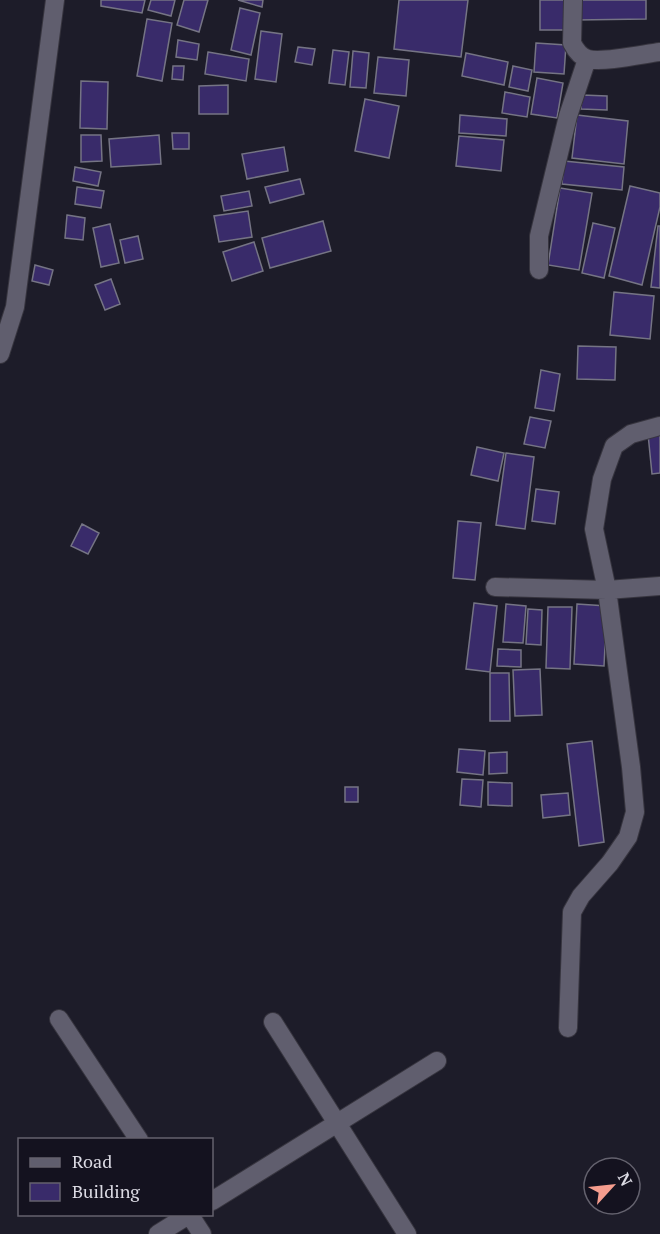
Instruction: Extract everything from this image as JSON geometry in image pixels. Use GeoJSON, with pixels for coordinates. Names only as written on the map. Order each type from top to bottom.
{"type":"FeatureCollection","features":[{"type":"Feature","properties":{"kind":"street"},"geometry":{"type":"LineString","coordinates":[[0,354],[15,307],[55,0]]}},
{"type":"Feature","properties":{"kind":"street"},"geometry":{"type":"LineString","coordinates":[[573,0],[572,43],[574,48],[587,59],[601,60],[660,52]]}},
{"type":"Feature","properties":{"kind":"street"},"geometry":{"type":"LineString","coordinates":[[539,270],[539,236],[568,116],[587,59]]}},
{"type":"Feature","properties":{"kind":"street"},"geometry":{"type":"LineString","coordinates":[[568,1028],[572,912],[581,896],[610,863],[628,837],[635,812],[607,590],[594,529],[602,478],[614,446],[631,434],[660,426]]}},
{"type":"Feature","properties":{"kind":"street"},"geometry":{"type":"LineString","coordinates":[[495,587],[607,590],[660,586]]}},
{"type":"Feature","properties":{"kind":"street"},"geometry":{"type":"LineString","coordinates":[[59,1019],[138,1138]]}},
{"type":"Feature","properties":{"kind":"street"},"geometry":{"type":"LineString","coordinates":[[273,1022],[407,1234]]}},
{"type":"Feature","properties":{"kind":"street"},"geometry":{"type":"LineString","coordinates":[[213,1200],[437,1061]]}},
{"type":"Feature","properties":{"kind":"street"},"geometry":{"type":"LineString","coordinates":[[158,1234],[188,1216]]}},
{"type":"Feature","properties":{"kind":"street"},"geometry":{"type":"LineString","coordinates":[[191,1216],[202,1234]]}},
{"type":"Feature","properties":{"kind":"building"},"geometry":{"type":"Polygon","coordinates":[[[101,0],[145,0],[142,13],[101,6],[101,0]]]}},
{"type":"Feature","properties":{"kind":"building"},"geometry":{"type":"Polygon","coordinates":[[[151,0],[175,0],[171,16],[148,10],[151,0]]]}},
{"type":"Feature","properties":{"kind":"building"},"geometry":{"type":"Polygon","coordinates":[[[184,0],[208,0],[199,32],[177,25],[184,0]]]}},
{"type":"Feature","properties":{"kind":"building"},"geometry":{"type":"Polygon","coordinates":[[[238,0],[263,0],[262,7],[238,0]]]}},
{"type":"Feature","properties":{"kind":"building"},"geometry":{"type":"Polygon","coordinates":[[[399,0],[468,0],[461,57],[394,49],[399,0]]]}},
{"type":"Feature","properties":{"kind":"building"},"geometry":{"type":"Polygon","coordinates":[[[540,0],[569,0],[569,30],[540,30],[540,0]]]}},
{"type":"Feature","properties":{"kind":"building"},"geometry":{"type":"Polygon","coordinates":[[[576,0],[646,0],[646,19],[576,20],[576,0]]]}},
{"type":"Feature","properties":{"kind":"building"},"geometry":{"type":"Polygon","coordinates":[[[240,8],[260,13],[251,55],[231,50],[240,8]]]}},
{"type":"Feature","properties":{"kind":"building"},"geometry":{"type":"Polygon","coordinates":[[[147,19],[172,23],[162,81],[137,76],[147,19]]]}},
{"type":"Feature","properties":{"kind":"building"},"geometry":{"type":"Polygon","coordinates":[[[261,31],[282,34],[276,82],[255,79],[261,31]]]}},
{"type":"Feature","properties":{"kind":"building"},"geometry":{"type":"Polygon","coordinates":[[[178,40],[199,44],[197,60],[176,57],[178,40]]]}},
{"type":"Feature","properties":{"kind":"building"},"geometry":{"type":"Polygon","coordinates":[[[536,43],[566,45],[564,74],[534,72],[536,43]]]}},
{"type":"Feature","properties":{"kind":"building"},"geometry":{"type":"Polygon","coordinates":[[[298,47],[315,49],[312,65],[295,62],[298,47]]]}},
{"type":"Feature","properties":{"kind":"building"},"geometry":{"type":"Polygon","coordinates":[[[333,50],[349,52],[345,85],[329,83],[333,50]]]}},
{"type":"Feature","properties":{"kind":"building"},"geometry":{"type":"Polygon","coordinates":[[[353,51],[369,53],[366,88],[350,87],[353,51]]]}},
{"type":"Feature","properties":{"kind":"building"},"geometry":{"type":"Polygon","coordinates":[[[208,52],[249,59],[246,81],[205,74],[208,52]]]}},
{"type":"Feature","properties":{"kind":"building"},"geometry":{"type":"Polygon","coordinates":[[[466,53],[508,62],[504,85],[462,76],[466,53]]]}},
{"type":"Feature","properties":{"kind":"building"},"geometry":{"type":"Polygon","coordinates":[[[378,57],[409,60],[406,96],[374,93],[378,57]]]}},
{"type":"Feature","properties":{"kind":"building"},"geometry":{"type":"Polygon","coordinates":[[[173,66],[184,66],[183,80],[172,79],[173,66]]]}},
{"type":"Feature","properties":{"kind":"building"},"geometry":{"type":"Polygon","coordinates":[[[513,66],[532,70],[528,91],[509,87],[513,66]]]}},
{"type":"Feature","properties":{"kind":"building"},"geometry":{"type":"Polygon","coordinates":[[[537,78],[563,83],[557,118],[531,114],[537,78]]]}},
{"type":"Feature","properties":{"kind":"building"},"geometry":{"type":"Polygon","coordinates":[[[81,81],[108,82],[107,129],[80,128],[81,81]]]}},
{"type":"Feature","properties":{"kind":"building"},"geometry":{"type":"Polygon","coordinates":[[[228,85],[228,114],[199,114],[199,86],[228,85]]]}},
{"type":"Feature","properties":{"kind":"building"},"geometry":{"type":"Polygon","coordinates":[[[505,92],[530,97],[527,117],[502,113],[505,92]]]}},
{"type":"Feature","properties":{"kind":"building"},"geometry":{"type":"Polygon","coordinates":[[[582,95],[607,96],[607,110],[581,109],[582,95]]]}},
{"type":"Feature","properties":{"kind":"building"},"geometry":{"type":"Polygon","coordinates":[[[365,99],[399,106],[389,158],[355,151],[365,99]]]}},
{"type":"Feature","properties":{"kind":"building"},"geometry":{"type":"Polygon","coordinates":[[[460,115],[507,119],[506,136],[459,133],[460,115]]]}},
{"type":"Feature","properties":{"kind":"building"},"geometry":{"type":"Polygon","coordinates":[[[577,115],[628,121],[624,164],[572,158],[577,115]]]}},
{"type":"Feature","properties":{"kind":"building"},"geometry":{"type":"Polygon","coordinates":[[[172,133],[189,133],[189,149],[173,149],[172,133]]]}},
{"type":"Feature","properties":{"kind":"building"},"geometry":{"type":"Polygon","coordinates":[[[81,135],[101,135],[102,161],[81,162],[81,135]]]}},
{"type":"Feature","properties":{"kind":"building"},"geometry":{"type":"Polygon","coordinates":[[[159,135],[161,164],[111,167],[109,139],[159,135]]]}},
{"type":"Feature","properties":{"kind":"building"},"geometry":{"type":"Polygon","coordinates":[[[459,136],[504,140],[501,171],[456,166],[459,136]]]}},
{"type":"Feature","properties":{"kind":"building"},"geometry":{"type":"Polygon","coordinates":[[[284,147],[288,171],[247,179],[242,154],[284,147]]]}},
{"type":"Feature","properties":{"kind":"building"},"geometry":{"type":"Polygon","coordinates":[[[564,161],[624,167],[622,190],[562,184],[564,161]]]}},
{"type":"Feature","properties":{"kind":"building"},"geometry":{"type":"Polygon","coordinates":[[[75,167],[101,172],[98,186],[73,181],[75,167]]]}},
{"type":"Feature","properties":{"kind":"building"},"geometry":{"type":"Polygon","coordinates":[[[300,179],[304,194],[270,203],[265,187],[300,179]]]}},
{"type":"Feature","properties":{"kind":"building"},"geometry":{"type":"Polygon","coordinates":[[[630,186],[660,193],[660,207],[642,285],[609,276],[630,186]]]}},
{"type":"Feature","properties":{"kind":"building"},"geometry":{"type":"Polygon","coordinates":[[[77,187],[104,191],[101,208],[75,204],[77,187]]]}},
{"type":"Feature","properties":{"kind":"building"},"geometry":{"type":"Polygon","coordinates":[[[560,188],[592,193],[579,270],[548,265],[560,188]]]}},
{"type":"Feature","properties":{"kind":"building"},"geometry":{"type":"Polygon","coordinates":[[[249,191],[252,206],[224,211],[221,196],[249,191]]]}},
{"type":"Feature","properties":{"kind":"building"},"geometry":{"type":"Polygon","coordinates":[[[248,211],[252,237],[219,242],[214,216],[248,211]]]}},
{"type":"Feature","properties":{"kind":"building"},"geometry":{"type":"Polygon","coordinates":[[[67,215],[85,218],[83,240],[65,238],[67,215]]]}},
{"type":"Feature","properties":{"kind":"building"},"geometry":{"type":"Polygon","coordinates":[[[323,221],[331,251],[270,268],[262,238],[323,221]]]}},
{"type":"Feature","properties":{"kind":"building"},"geometry":{"type":"Polygon","coordinates":[[[593,223],[615,228],[604,278],[582,273],[593,223]]]}},
{"type":"Feature","properties":{"kind":"building"},"geometry":{"type":"Polygon","coordinates":[[[110,224],[119,263],[101,267],[93,228],[110,224]]]}},
{"type":"Feature","properties":{"kind":"building"},"geometry":{"type":"Polygon","coordinates":[[[658,226],[660,226],[660,288],[651,287],[658,226]]]}},
{"type":"Feature","properties":{"kind":"building"},"geometry":{"type":"Polygon","coordinates":[[[138,236],[143,259],[125,263],[120,240],[138,236]]]}},
{"type":"Feature","properties":{"kind":"building"},"geometry":{"type":"Polygon","coordinates":[[[254,242],[263,271],[232,281],[223,252],[254,242]]]}},
{"type":"Feature","properties":{"kind":"building"},"geometry":{"type":"Polygon","coordinates":[[[35,265],[53,270],[49,285],[32,281],[35,265]]]}},
{"type":"Feature","properties":{"kind":"building"},"geometry":{"type":"Polygon","coordinates":[[[111,279],[120,304],[105,310],[95,285],[111,279]]]}},
{"type":"Feature","properties":{"kind":"building"},"geometry":{"type":"Polygon","coordinates":[[[614,292],[654,296],[650,339],[610,335],[614,292]]]}},
{"type":"Feature","properties":{"kind":"building"},"geometry":{"type":"Polygon","coordinates":[[[578,346],[616,347],[615,380],[577,379],[578,346]]]}},
{"type":"Feature","properties":{"kind":"building"},"geometry":{"type":"Polygon","coordinates":[[[541,370],[560,374],[554,411],[535,408],[541,370]]]}},
{"type":"Feature","properties":{"kind":"building"},"geometry":{"type":"Polygon","coordinates":[[[530,417],[551,421],[545,448],[524,444],[530,417]]]}},
{"type":"Feature","properties":{"kind":"building"},"geometry":{"type":"Polygon","coordinates":[[[660,433],[660,473],[652,474],[648,434],[660,433]]]}},
{"type":"Feature","properties":{"kind":"building"},"geometry":{"type":"Polygon","coordinates":[[[477,447],[504,453],[498,481],[471,475],[477,447]]]}},
{"type":"Feature","properties":{"kind":"building"},"geometry":{"type":"Polygon","coordinates":[[[506,453],[534,457],[525,529],[496,525],[506,453]]]}},
{"type":"Feature","properties":{"kind":"building"},"geometry":{"type":"Polygon","coordinates":[[[536,489],[559,492],[555,524],[532,521],[536,489]]]}},
{"type":"Feature","properties":{"kind":"building"},"geometry":{"type":"Polygon","coordinates":[[[458,521],[481,523],[475,580],[453,578],[458,521]]]}},
{"type":"Feature","properties":{"kind":"building"},"geometry":{"type":"Polygon","coordinates":[[[82,524],[99,533],[88,554],[71,546],[82,524]]]}},
{"type":"Feature","properties":{"kind":"building"},"geometry":{"type":"Polygon","coordinates":[[[474,603],[497,606],[490,672],[466,669],[474,603]]]}},
{"type":"Feature","properties":{"kind":"building"},"geometry":{"type":"Polygon","coordinates":[[[506,604],[526,606],[523,643],[503,642],[506,604]]]}},
{"type":"Feature","properties":{"kind":"building"},"geometry":{"type":"Polygon","coordinates":[[[577,604],[607,606],[604,666],[574,664],[577,604]]]}},
{"type":"Feature","properties":{"kind":"building"},"geometry":{"type":"Polygon","coordinates":[[[548,607],[572,607],[570,669],[546,668],[548,607]]]}},
{"type":"Feature","properties":{"kind":"building"},"geometry":{"type":"Polygon","coordinates":[[[528,609],[542,610],[541,645],[526,644],[528,609]]]}},
{"type":"Feature","properties":{"kind":"building"},"geometry":{"type":"Polygon","coordinates":[[[498,649],[521,650],[521,667],[497,666],[498,649]]]}},
{"type":"Feature","properties":{"kind":"building"},"geometry":{"type":"Polygon","coordinates":[[[540,669],[542,715],[515,716],[513,670],[540,669]]]}},
{"type":"Feature","properties":{"kind":"building"},"geometry":{"type":"Polygon","coordinates":[[[490,673],[509,673],[510,721],[490,721],[490,673]]]}},
{"type":"Feature","properties":{"kind":"building"},"geometry":{"type":"Polygon","coordinates":[[[592,741],[604,842],[579,846],[567,744],[592,741]]]}},
{"type":"Feature","properties":{"kind":"building"},"geometry":{"type":"Polygon","coordinates":[[[459,749],[485,751],[483,775],[457,772],[459,749]]]}},
{"type":"Feature","properties":{"kind":"building"},"geometry":{"type":"Polygon","coordinates":[[[507,752],[507,773],[489,774],[489,753],[507,752]]]}},
{"type":"Feature","properties":{"kind":"building"},"geometry":{"type":"Polygon","coordinates":[[[462,779],[483,780],[481,807],[460,805],[462,779]]]}},
{"type":"Feature","properties":{"kind":"building"},"geometry":{"type":"Polygon","coordinates":[[[488,782],[512,783],[512,806],[488,805],[488,782]]]}},
{"type":"Feature","properties":{"kind":"building"},"geometry":{"type":"Polygon","coordinates":[[[345,787],[358,787],[358,802],[345,802],[345,787]]]}},
{"type":"Feature","properties":{"kind":"building"},"geometry":{"type":"Polygon","coordinates":[[[568,793],[570,815],[543,818],[541,795],[568,793]]]}}]}
